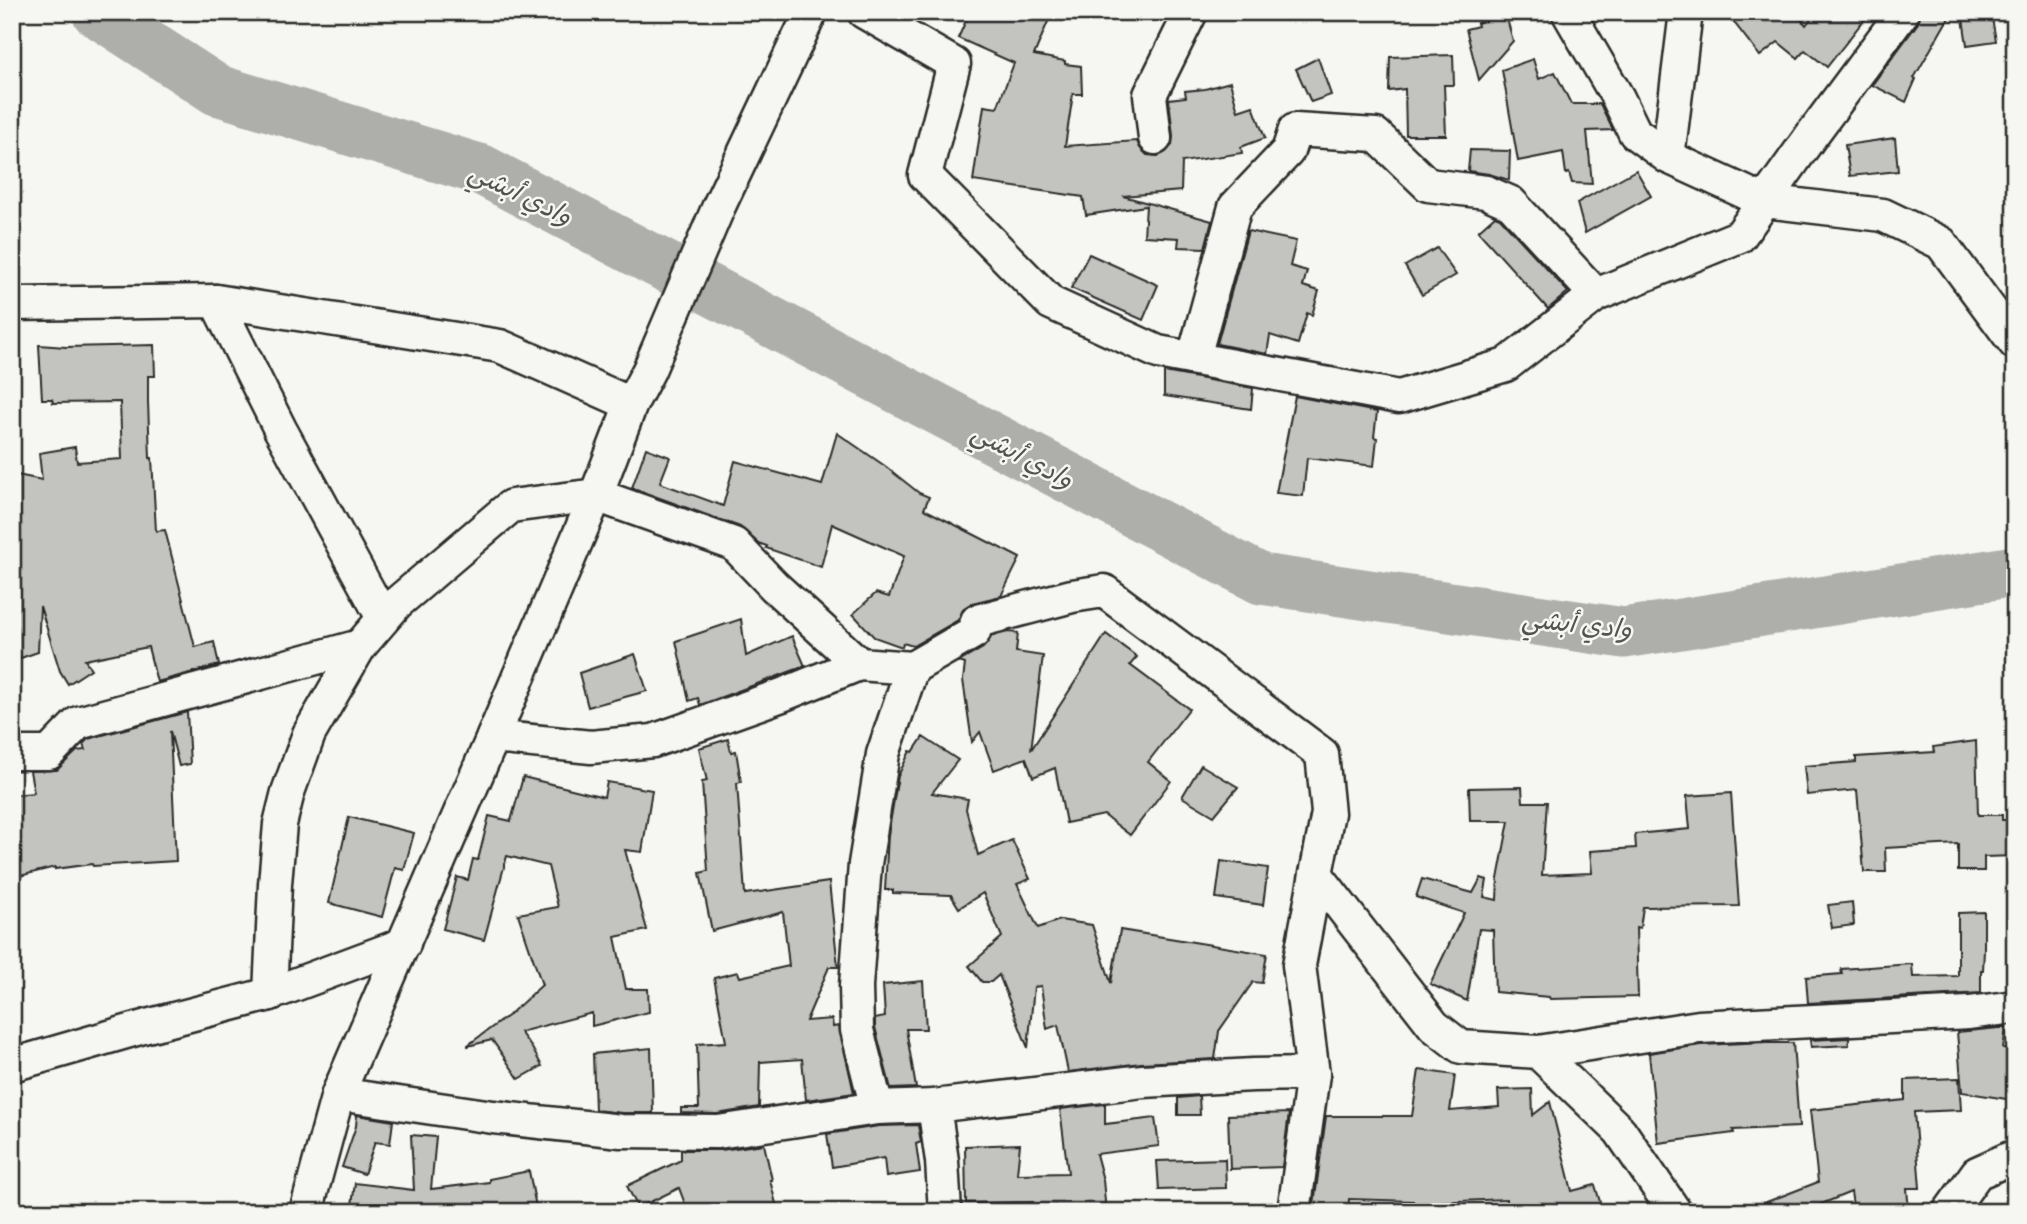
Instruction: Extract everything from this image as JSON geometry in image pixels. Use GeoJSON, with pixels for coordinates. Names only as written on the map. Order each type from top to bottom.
{"type":"FeatureCollection","features":[{"type":"Feature","properties":{"kind":"street"},"geometry":{"type":"LineString","coordinates":[[306,1212],[338,1094],[596,495],[631,404],[649,370],[719,206],[811,12]]}},
{"type":"Feature","properties":{"kind":"street"},"geometry":{"type":"LineString","coordinates":[[864,12],[954,64],[925,174],[1051,303],[1158,352],[1399,397],[1506,365],[1596,295],[1740,236],[1903,12]]}},
{"type":"Feature","properties":{"kind":"street"},"geometry":{"type":"LineString","coordinates":[[1155,138],[1150,95],[1191,12]]}},
{"type":"Feature","properties":{"kind":"street"},"geometry":{"type":"LineString","coordinates":[[1568,12],[1618,98],[1634,133],[1668,157],[1764,201],[1883,215],[1941,243],[2015,343]]}},
{"type":"Feature","properties":{"kind":"street"},"geometry":{"type":"LineString","coordinates":[[1668,157],[1686,12]]}},
{"type":"Feature","properties":{"kind":"street"},"geometry":{"type":"LineString","coordinates":[[1195,358],[1235,207],[1288,151],[1295,130],[1377,135],[1427,185],[1486,192],[1511,203],[1596,295]]}},
{"type":"Feature","properties":{"kind":"street"},"geometry":{"type":"LineString","coordinates":[[12,304],[216,301],[500,346],[631,404]]}},
{"type":"Feature","properties":{"kind":"street"},"geometry":{"type":"LineString","coordinates":[[216,301],[280,429],[383,618]]}},
{"type":"Feature","properties":{"kind":"street"},"geometry":{"type":"LineString","coordinates":[[270,994],[279,836],[288,792],[309,734],[360,646],[383,618],[511,506],[596,495],[734,544],[774,586],[859,664]]}},
{"type":"Feature","properties":{"kind":"street"},"geometry":{"type":"LineString","coordinates":[[493,737],[591,747],[653,741],[859,664],[912,668],[974,632],[977,621],[1072,596],[1104,592],[1322,754],[1328,813],[1299,965],[1312,1074],[1293,1212]]}},
{"type":"Feature","properties":{"kind":"street"},"geometry":{"type":"LineString","coordinates":[[12,753],[49,753],[78,723],[360,646]]}},
{"type":"Feature","properties":{"kind":"street"},"geometry":{"type":"LineString","coordinates":[[877,1108],[856,1030],[856,986],[865,864],[883,754],[912,668]]}},
{"type":"Feature","properties":{"kind":"street"},"geometry":{"type":"LineString","coordinates":[[1316,874],[1434,1026],[1461,1047],[1538,1052],[1699,1027],[1969,1013],[2014,1004]]}},
{"type":"Feature","properties":{"kind":"street"},"geometry":{"type":"LineString","coordinates":[[12,1065],[270,994],[404,944]]}},
{"type":"Feature","properties":{"kind":"street"},"geometry":{"type":"LineString","coordinates":[[1538,1052],[1620,1131],[1675,1212]]}},
{"type":"Feature","properties":{"kind":"street"},"geometry":{"type":"LineString","coordinates":[[338,1094],[493,1117],[621,1130],[718,1132],[877,1108],[934,1106],[1143,1081],[1312,1074]]}},
{"type":"Feature","properties":{"kind":"street"},"geometry":{"type":"LineString","coordinates":[[934,1106],[942,1161],[945,1212]]}},
{"type":"Feature","properties":{"kind":"street"},"geometry":{"type":"LineString","coordinates":[[1950,1212],[1977,1173],[2015,1156]]}},
{"type":"Feature","properties":{"kind":"building"},"geometry":{"type":"Polygon","coordinates":[[[970,12],[1052,12],[1034,55],[1081,66],[1082,94],[1073,94],[1065,146],[1137,141],[1147,155],[1158,156],[1172,145],[1169,99],[1186,97],[1185,91],[1230,82],[1238,111],[1253,106],[1265,138],[1241,147],[1242,153],[1182,162],[1181,191],[1123,196],[1212,221],[1205,248],[1178,247],[1179,238],[1144,236],[1146,206],[1086,215],[1083,197],[973,181],[984,106],[997,108],[1014,63],[958,38],[970,12]]]}},
{"type":"Feature","properties":{"kind":"building"},"geometry":{"type":"Polygon","coordinates":[[[1726,12],[1795,12],[1806,25],[1816,12],[1870,12],[1827,67],[1805,50],[1798,58],[1778,42],[1760,56],[1726,12]]]}},
{"type":"Feature","properties":{"kind":"building"},"geometry":{"type":"Polygon","coordinates":[[[1921,12],[1952,12],[1914,78],[1916,79],[1906,102],[1872,85],[1918,23],[1921,12]]]}},
{"type":"Feature","properties":{"kind":"building"},"geometry":{"type":"Polygon","coordinates":[[[1962,12],[1991,12],[1996,41],[1967,45],[1962,12]]]}},
{"type":"Feature","properties":{"kind":"building"},"geometry":{"type":"Polygon","coordinates":[[[1506,15],[1513,41],[1479,80],[1466,29],[1506,15]]]}},
{"type":"Feature","properties":{"kind":"building"},"geometry":{"type":"Polygon","coordinates":[[[1453,55],[1454,85],[1444,85],[1446,135],[1406,135],[1405,89],[1389,91],[1390,57],[1453,55]]]}},
{"type":"Feature","properties":{"kind":"building"},"geometry":{"type":"Polygon","coordinates":[[[1318,58],[1331,95],[1311,102],[1296,69],[1318,58]]]}},
{"type":"Feature","properties":{"kind":"building"},"geometry":{"type":"Polygon","coordinates":[[[1533,59],[1539,79],[1555,72],[1571,104],[1600,104],[1613,130],[1587,131],[1592,184],[1572,183],[1569,173],[1566,174],[1563,152],[1518,161],[1502,70],[1533,59]]]}},
{"type":"Feature","properties":{"kind":"building"},"geometry":{"type":"Polygon","coordinates":[[[1895,138],[1898,171],[1850,176],[1845,145],[1895,138]]]}},
{"type":"Feature","properties":{"kind":"building"},"geometry":{"type":"Polygon","coordinates":[[[1470,150],[1510,151],[1509,180],[1468,171],[1470,150]]]}},
{"type":"Feature","properties":{"kind":"building"},"geometry":{"type":"Polygon","coordinates":[[[1636,170],[1651,196],[1585,233],[1577,203],[1636,170]]]}},
{"type":"Feature","properties":{"kind":"building"},"geometry":{"type":"Polygon","coordinates":[[[1495,216],[1500,218],[1568,292],[1548,309],[1478,231],[1495,216]]]}},
{"type":"Feature","properties":{"kind":"building"},"geometry":{"type":"Polygon","coordinates":[[[1248,231],[1296,241],[1290,266],[1307,271],[1303,286],[1319,291],[1312,315],[1307,313],[1298,344],[1270,335],[1267,354],[1217,344],[1248,231]]]}},
{"type":"Feature","properties":{"kind":"building"},"geometry":{"type":"Polygon","coordinates":[[[1437,248],[1456,275],[1422,295],[1405,266],[1437,248]]]}},
{"type":"Feature","properties":{"kind":"building"},"geometry":{"type":"Polygon","coordinates":[[[1089,254],[1158,285],[1143,320],[1071,288],[1089,254]]]}},
{"type":"Feature","properties":{"kind":"building"},"geometry":{"type":"Polygon","coordinates":[[[39,345],[154,345],[155,376],[148,376],[148,401],[156,531],[165,530],[195,647],[214,642],[219,665],[157,682],[148,647],[85,660],[91,669],[68,684],[60,671],[40,606],[38,652],[12,661],[12,474],[42,480],[39,453],[75,447],[77,462],[122,459],[120,402],[53,403],[52,399],[42,399],[39,345]]]}},
{"type":"Feature","properties":{"kind":"building"},"geometry":{"type":"Polygon","coordinates":[[[1164,372],[1253,388],[1251,409],[1164,396],[1164,372]]]}},
{"type":"Feature","properties":{"kind":"building"},"geometry":{"type":"Polygon","coordinates":[[[1295,396],[1377,412],[1374,466],[1307,458],[1303,496],[1276,493],[1295,396]]]}},
{"type":"Feature","properties":{"kind":"building"},"geometry":{"type":"Polygon","coordinates":[[[837,433],[919,493],[929,497],[924,509],[1020,558],[1001,596],[972,603],[964,608],[958,620],[913,646],[903,643],[902,647],[874,637],[853,614],[876,593],[889,597],[904,556],[832,524],[821,567],[766,548],[767,546],[758,543],[740,527],[632,488],[646,448],[670,457],[660,483],[723,506],[735,461],[822,485],[837,433]]]}},
{"type":"Feature","properties":{"kind":"building"},"geometry":{"type":"Polygon","coordinates":[[[741,619],[746,656],[792,636],[805,666],[700,705],[698,698],[689,701],[676,641],[741,619]]]}},
{"type":"Feature","properties":{"kind":"building"},"geometry":{"type":"Polygon","coordinates":[[[1008,632],[1018,633],[1016,652],[1043,656],[1031,750],[1106,634],[1137,657],[1130,665],[1189,709],[1148,762],[1171,781],[1130,835],[1104,815],[1066,823],[1055,768],[1033,777],[1026,758],[994,770],[980,732],[972,742],[963,680],[965,664],[959,662],[983,648],[992,636],[1008,632]]]}},
{"type":"Feature","properties":{"kind":"building"},"geometry":{"type":"Polygon","coordinates":[[[635,654],[647,691],[588,707],[579,673],[635,654]]]}},
{"type":"Feature","properties":{"kind":"building"},"geometry":{"type":"Polygon","coordinates":[[[187,712],[190,764],[179,766],[170,731],[176,861],[55,867],[12,878],[12,795],[34,793],[30,771],[57,770],[77,751],[85,750],[83,744],[88,739],[187,712]]]}},
{"type":"Feature","properties":{"kind":"building"},"geometry":{"type":"Polygon","coordinates":[[[923,737],[958,760],[932,793],[968,799],[966,809],[978,855],[1012,840],[1030,879],[1017,884],[1038,928],[1060,920],[1092,925],[1111,983],[1120,930],[1267,954],[1262,983],[1253,982],[1219,1031],[1215,1059],[1141,1063],[1068,1072],[1058,1025],[1047,1029],[1041,986],[1034,987],[1028,1048],[999,975],[991,982],[982,982],[969,966],[1002,937],[983,893],[959,908],[951,895],[893,893],[893,890],[885,890],[888,835],[898,776],[910,751],[913,752],[923,737]]]}},
{"type":"Feature","properties":{"kind":"building"},"geometry":{"type":"Polygon","coordinates":[[[728,739],[731,752],[736,751],[741,782],[737,783],[745,894],[829,882],[838,967],[829,967],[806,1021],[832,1019],[833,1027],[839,1026],[854,1093],[806,1100],[802,1059],[760,1062],[759,1107],[717,1114],[681,1113],[681,1108],[699,1108],[697,1044],[726,1042],[714,978],[738,972],[740,977],[789,966],[783,912],[712,931],[700,873],[708,871],[702,782],[707,781],[699,748],[728,739]]]}},
{"type":"Feature","properties":{"kind":"building"},"geometry":{"type":"Polygon","coordinates":[[[1976,741],[1978,815],[2002,815],[2002,820],[2015,820],[2015,856],[1984,857],[1984,871],[1958,871],[1958,844],[1885,848],[1886,872],[1864,872],[1857,790],[1807,795],[1804,766],[1856,762],[1856,757],[1934,752],[1933,747],[1976,741]]]}},
{"type":"Feature","properties":{"kind":"building"},"geometry":{"type":"Polygon","coordinates":[[[1201,765],[1238,787],[1214,816],[1182,797],[1201,765]]]}},
{"type":"Feature","properties":{"kind":"building"},"geometry":{"type":"Polygon","coordinates":[[[523,777],[604,797],[607,782],[652,790],[642,852],[625,850],[647,930],[615,937],[626,989],[648,989],[649,1012],[592,1026],[592,1013],[520,1032],[542,1066],[519,1079],[492,1040],[468,1045],[510,1014],[542,985],[518,914],[558,907],[548,866],[507,856],[484,940],[443,929],[457,877],[468,880],[473,859],[478,860],[489,816],[511,821],[523,777]]]}},
{"type":"Feature","properties":{"kind":"building"},"geometry":{"type":"Polygon","coordinates":[[[1522,787],[1523,802],[1547,802],[1542,875],[1592,873],[1590,851],[1636,848],[1635,834],[1690,829],[1687,796],[1731,793],[1739,906],[1643,907],[1640,928],[1636,927],[1638,997],[1550,999],[1495,992],[1493,930],[1479,929],[1467,1001],[1430,984],[1464,913],[1416,897],[1422,879],[1473,893],[1481,878],[1487,880],[1484,897],[1497,900],[1498,879],[1509,821],[1470,821],[1469,788],[1522,787]]]}},
{"type":"Feature","properties":{"kind":"building"},"geometry":{"type":"Polygon","coordinates":[[[349,817],[414,833],[404,870],[395,868],[382,917],[329,903],[349,817]]]}},
{"type":"Feature","properties":{"kind":"building"},"geometry":{"type":"Polygon","coordinates":[[[1221,861],[1268,868],[1263,905],[1216,898],[1221,861]]]}},
{"type":"Feature","properties":{"kind":"building"},"geometry":{"type":"Polygon","coordinates":[[[1852,902],[1854,925],[1832,928],[1828,905],[1852,902]]]}},
{"type":"Feature","properties":{"kind":"building"},"geometry":{"type":"Polygon","coordinates":[[[1984,912],[1981,993],[1808,1003],[1806,977],[1842,974],[1841,969],[1912,964],[1913,977],[1958,976],[1958,913],[1984,912]]]}},
{"type":"Feature","properties":{"kind":"building"},"geometry":{"type":"Polygon","coordinates":[[[923,981],[926,1029],[906,1029],[916,1088],[891,1089],[875,1027],[875,1019],[885,1017],[883,985],[923,981]]]}},
{"type":"Feature","properties":{"kind":"building"},"geometry":{"type":"Polygon","coordinates":[[[2006,1028],[2003,1049],[2015,1051],[2013,1100],[1962,1092],[1957,1032],[2006,1028]]]}},
{"type":"Feature","properties":{"kind":"building"},"geometry":{"type":"Polygon","coordinates":[[[1849,1038],[1849,1045],[1811,1047],[1810,1040],[1849,1038]]]}},
{"type":"Feature","properties":{"kind":"building"},"geometry":{"type":"Polygon","coordinates":[[[1793,1043],[1799,1127],[1733,1130],[1734,1133],[1658,1143],[1649,1053],[1701,1045],[1793,1043]]]}},
{"type":"Feature","properties":{"kind":"building"},"geometry":{"type":"Polygon","coordinates":[[[651,1048],[653,1113],[595,1110],[593,1054],[651,1048]]]}},
{"type":"Feature","properties":{"kind":"building"},"geometry":{"type":"Polygon","coordinates":[[[1419,1070],[1455,1075],[1450,1111],[1499,1107],[1498,1090],[1532,1089],[1533,1115],[1550,1102],[1572,1191],[1595,1185],[1603,1212],[1506,1212],[1506,1199],[1436,1202],[1436,1212],[1414,1212],[1413,1201],[1349,1199],[1348,1212],[1313,1212],[1326,1116],[1412,1116],[1419,1070]]]}},
{"type":"Feature","properties":{"kind":"building"},"geometry":{"type":"Polygon","coordinates":[[[1959,1078],[1961,1110],[1914,1112],[1920,1188],[1907,1188],[1909,1212],[1854,1212],[1851,1192],[1802,1212],[1746,1212],[1818,1182],[1810,1110],[1905,1100],[1905,1080],[1959,1078]]]}},
{"type":"Feature","properties":{"kind":"building"},"geometry":{"type":"Polygon","coordinates":[[[1199,1096],[1200,1115],[1178,1115],[1178,1098],[1199,1096]]]}},
{"type":"Feature","properties":{"kind":"building"},"geometry":{"type":"Polygon","coordinates":[[[1105,1104],[1105,1124],[1155,1118],[1159,1146],[1096,1154],[1103,1180],[1106,1212],[1055,1212],[1055,1206],[1034,1209],[1033,1202],[966,1203],[965,1146],[1020,1144],[1017,1174],[1068,1173],[1060,1109],[1105,1104]]]}},
{"type":"Feature","properties":{"kind":"building"},"geometry":{"type":"Polygon","coordinates":[[[1289,1113],[1282,1167],[1230,1169],[1228,1115],[1289,1113]]]}},
{"type":"Feature","properties":{"kind":"building"},"geometry":{"type":"Polygon","coordinates":[[[357,1115],[393,1121],[390,1144],[375,1142],[364,1174],[342,1167],[357,1115]]]}},
{"type":"Feature","properties":{"kind":"building"},"geometry":{"type":"Polygon","coordinates":[[[918,1125],[921,1142],[916,1144],[920,1172],[886,1177],[884,1158],[832,1167],[827,1134],[879,1126],[918,1125]]]}},
{"type":"Feature","properties":{"kind":"building"},"geometry":{"type":"Polygon","coordinates":[[[411,1135],[436,1137],[431,1189],[489,1182],[489,1179],[529,1171],[537,1212],[370,1212],[371,1207],[352,1205],[355,1183],[414,1190],[411,1135]]]}},
{"type":"Feature","properties":{"kind":"building"},"geometry":{"type":"Polygon","coordinates":[[[764,1144],[778,1212],[688,1212],[679,1188],[638,1208],[627,1186],[681,1160],[681,1150],[721,1150],[764,1144]]]}},
{"type":"Feature","properties":{"kind":"building"},"geometry":{"type":"Polygon","coordinates":[[[1225,1159],[1226,1188],[1159,1190],[1157,1161],[1225,1159]]]}},
{"type":"Feature","properties":{"kind":"waterway","name":"وادي أبشي"},"geometry":{"type":"LineString","coordinates":[[97,12],[217,90],[482,170],[1261,579],[1624,633],[2015,571]]}}]}
